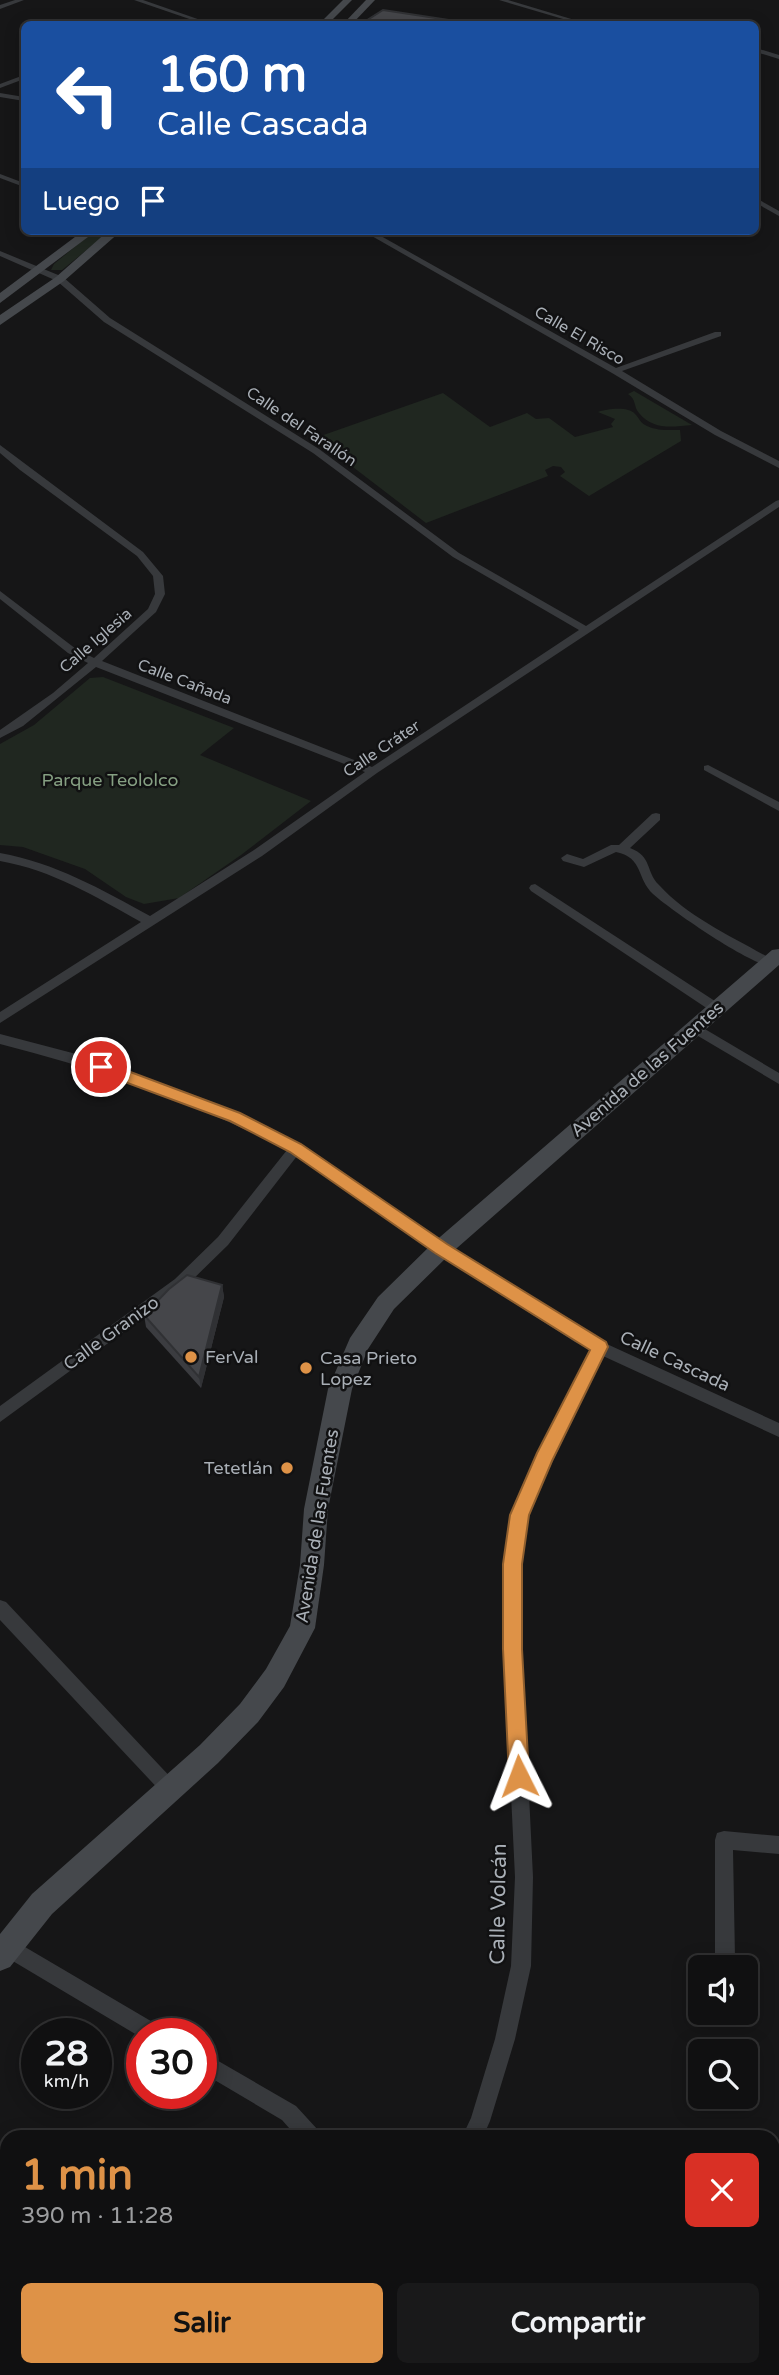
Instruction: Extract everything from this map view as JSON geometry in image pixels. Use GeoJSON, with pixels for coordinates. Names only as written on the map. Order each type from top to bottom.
{"type":"FeatureCollection","features":[{"type":"Feature","properties":{"kind":"street"},"geometry":{"type":"LineString","coordinates":[[0,7],[21,0]]}},
{"type":"Feature","properties":{"kind":"street"},"geometry":{"type":"LineString","coordinates":[[137,0],[200,21]]}},
{"type":"Feature","properties":{"kind":"street"},"geometry":{"type":"LineString","coordinates":[[326,21],[348,0]]}},
{"type":"Feature","properties":{"kind":"street"},"geometry":{"type":"LineString","coordinates":[[350,21],[371,0]]}},
{"type":"Feature","properties":{"kind":"street"},"geometry":{"type":"LineString","coordinates":[[502,0],[575,21]]}},
{"type":"Feature","properties":{"kind":"street"},"geometry":{"type":"LineString","coordinates":[[759,51],[779,57]]}},
{"type":"Feature","properties":{"kind":"street"},"geometry":{"type":"LineString","coordinates":[[0,86],[21,78]]}},
{"type":"Feature","properties":{"kind":"street"},"geometry":{"type":"LineString","coordinates":[[0,95],[21,98]]}},
{"type":"Feature","properties":{"kind":"street"},"geometry":{"type":"LineString","coordinates":[[0,176],[21,184]]}},
{"type":"Feature","properties":{"kind":"street"},"geometry":{"type":"LineString","coordinates":[[759,202],[779,214]]}},
{"type":"Feature","properties":{"kind":"street"},"geometry":{"type":"LineString","coordinates":[[0,299],[85,235]]}},
{"type":"Feature","properties":{"kind":"street"},"geometry":{"type":"LineString","coordinates":[[0,321],[60,279],[110,235]]}},
{"type":"Feature","properties":{"kind":"street","name":"Calle El Risco"},"geometry":{"type":"LineString","coordinates":[[374,235],[615,371],[718,433],[779,465]]}},
{"type":"Feature","properties":{"kind":"street","name":"Calle del Farallón"},"geometry":{"type":"LineString","coordinates":[[0,253],[60,279],[107,320],[316,451],[456,555],[586,630]]}},
{"type":"Feature","properties":{"kind":"street"},"geometry":{"type":"LineString","coordinates":[[615,371],[718,334]]}},
{"type":"Feature","properties":{"kind":"street","name":"Calle Iglesia"},"geometry":{"type":"LineString","coordinates":[[0,448],[140,554],[158,576],[160,594],[152,610],[57,695],[0,735]]}},
{"type":"Feature","properties":{"kind":"street","name":"Calle Cráter"},"geometry":{"type":"LineString","coordinates":[[0,1018],[258,853],[373,771],[779,503]]}},
{"type":"Feature","properties":{"kind":"street","name":"Calle Cañada"},"geometry":{"type":"LineString","coordinates":[[0,594],[72,651],[94,662],[373,771]]}},
{"type":"Feature","properties":{"kind":"street"},"geometry":{"type":"LineString","coordinates":[[708,768],[779,807]]}},
{"type":"Feature","properties":{"kind":"street"},"geometry":{"type":"LineString","coordinates":[[622,849],[656,817]]}},
{"type":"Feature","properties":{"kind":"street"},"geometry":{"type":"LineString","coordinates":[[567,858],[584,863],[609,850],[622,849],[637,855],[645,863],[648,883],[669,902],[747,951],[774,959]]}},
{"type":"Feature","properties":{"kind":"street"},"geometry":{"type":"LineString","coordinates":[[0,857],[18,859],[62,873],[149,921]]}},
{"type":"Feature","properties":{"kind":"street"},"geometry":{"type":"LineString","coordinates":[[536,888],[716,1008]]}},
{"type":"Feature","properties":{"kind":"street","name":"Avenida de las Fuentes"},"geometry":{"type":"LineString","coordinates":[[4,1952],[42,1904],[170,1789],[249,1713],[275,1678],[302,1628],[312,1565],[316,1509],[340,1389],[358,1345],[386,1303],[441,1249],[774,959]]}},
{"type":"Feature","properties":{"kind":"street"},"geometry":{"type":"LineString","coordinates":[[693,1027],[779,1079]]}},
{"type":"Feature","properties":{"kind":"street","name":"Calle Cascada"},"geometry":{"type":"LineString","coordinates":[[0,1039],[75,1058],[152,1084],[235,1117],[296,1148],[441,1249],[600,1347],[779,1430]]}},
{"type":"Feature","properties":{"kind":"street","name":"Calle Granizo"},"geometry":{"type":"LineString","coordinates":[[0,1415],[180,1283],[223,1241],[296,1148]]}},
{"type":"Feature","properties":{"kind":"street","name":"Calle Volcán"},"geometry":{"type":"LineString","coordinates":[[476,2130],[505,2039],[521,1966],[524,1877],[513,1649],[513,1564],[519,1515],[600,1347]]}},
{"type":"Feature","properties":{"kind":"street"},"geometry":{"type":"LineString","coordinates":[[0,1608],[170,1789]]}},
{"type":"Feature","properties":{"kind":"street"},"geometry":{"type":"LineString","coordinates":[[725,1955],[724,1840],[779,1845]]}},
{"type":"Feature","properties":{"kind":"street"},"geometry":{"type":"LineString","coordinates":[[4,1952],[126,2019]]}},
{"type":"Feature","properties":{"kind":"street"},"geometry":{"type":"LineString","coordinates":[[217,2070],[289,2113],[305,2130]]}},
{"type":"Feature","properties":{"kind":"green space"},"geometry":{"type":"Polygon","coordinates":[[[89,235],[105,235],[62,270],[51,270],[54,264],[89,235]]]}},
{"type":"Feature","properties":{"kind":"green space"},"geometry":{"type":"Polygon","coordinates":[[[634,391],[692,425],[670,427],[650,422],[639,413],[628,394],[634,391]]]}},
{"type":"Feature","properties":{"kind":"green space"},"geometry":{"type":"Polygon","coordinates":[[[443,393],[490,427],[527,413],[536,419],[549,418],[575,437],[613,427],[611,424],[615,419],[598,412],[623,409],[632,411],[643,424],[651,428],[680,430],[681,441],[589,496],[560,476],[565,472],[561,467],[553,466],[545,470],[548,476],[426,523],[315,438],[443,393]]]}},
{"type":"Feature","properties":{"kind":"green space","name":"Parque Teololco"},"geometry":{"type":"Polygon","coordinates":[[[103,677],[234,728],[200,755],[311,801],[179,898],[144,904],[126,897],[85,869],[23,847],[0,845],[0,744],[34,725],[90,678],[103,677]]]}},
{"type":"Feature","properties":{"kind":"building"},"geometry":{"type":"Polygon","coordinates":[[[383,10],[455,21],[366,21],[383,10]]]}},
{"type":"Feature","properties":{"kind":"building","name":"FerVal"},"geometry":{"type":"Polygon","coordinates":[[[187,1275],[222,1285],[199,1377],[144,1315],[187,1275]]]}},
{"type":"Feature","properties":{"kind":"place","name":"FerVal"},"geometry":{"type":"Point","coordinates":[191,1357]}},
{"type":"Feature","properties":{"kind":"place","name":"Casa Prieto Lopez"},"geometry":{"type":"Point","coordinates":[306,1368]}},
{"type":"Feature","properties":{"kind":"place","name":"Tetetlán"},"geometry":{"type":"Point","coordinates":[287,1468]}},
{"type":"Feature","properties":{"kind":"route"},"geometry":{"type":"LineString","coordinates":[[101,1067],[235,1117],[296,1148],[441,1249],[580,1338],[600,1347],[519,1515],[513,1564],[513,1649],[519,1776]]}}]}
